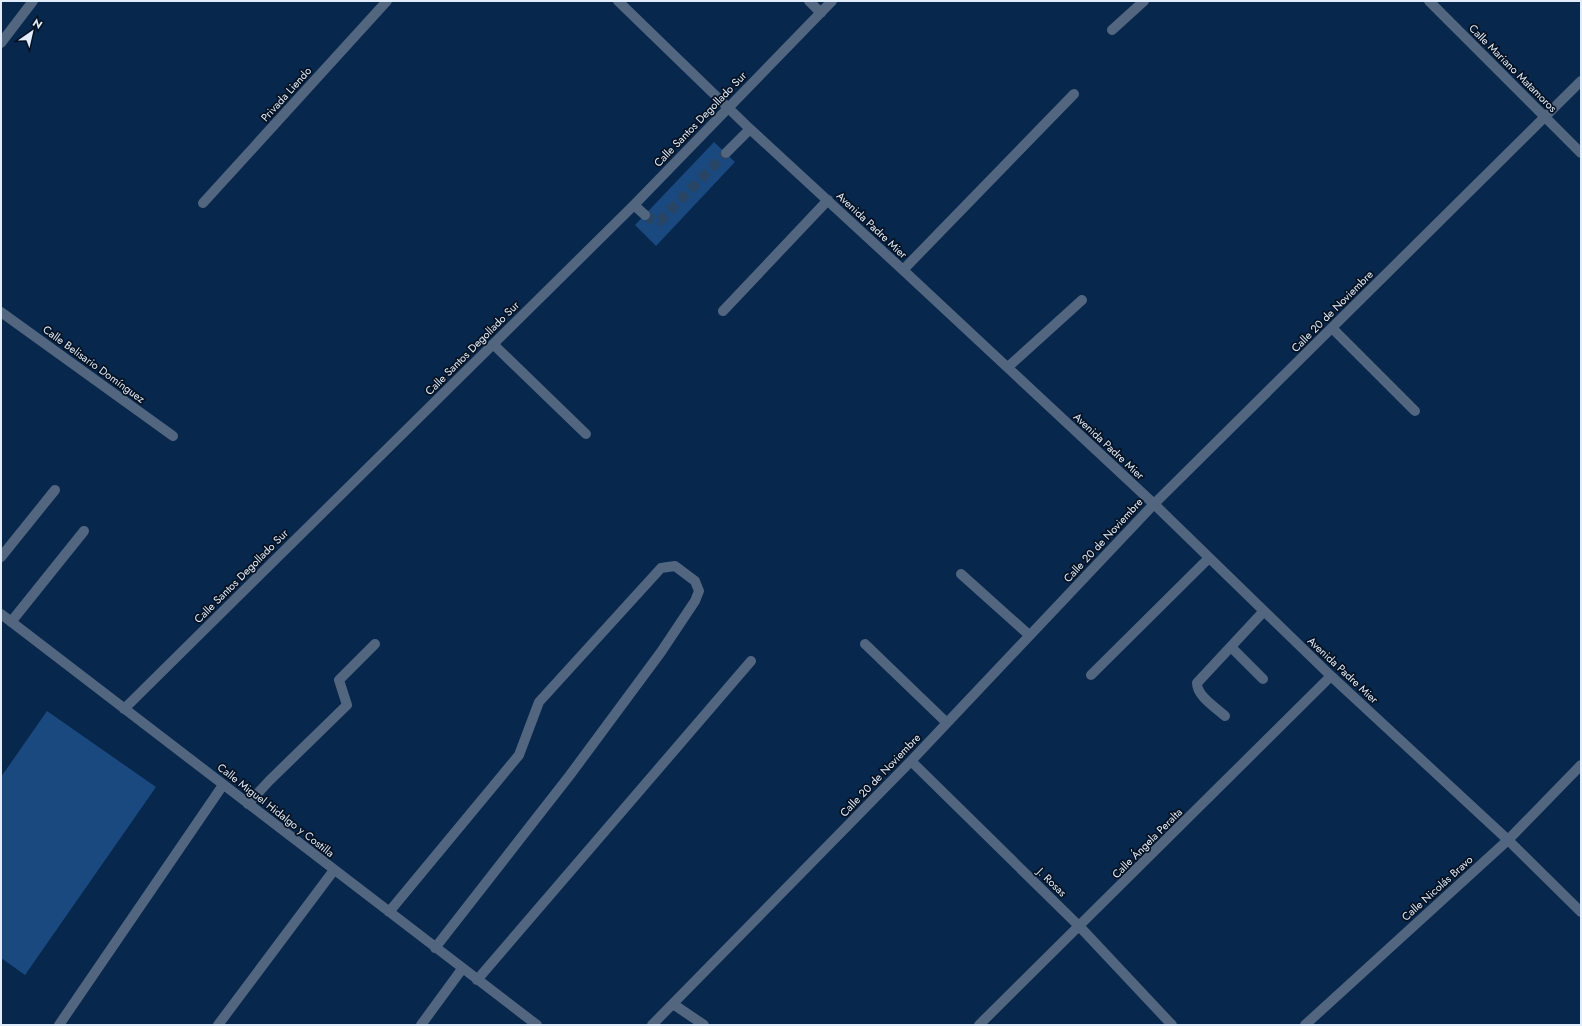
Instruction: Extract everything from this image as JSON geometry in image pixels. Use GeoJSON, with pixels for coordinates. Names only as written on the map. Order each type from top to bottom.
{"type":"FeatureCollection","features":[{"type":"Feature","properties":{"kind":"street"},"geometry":{"type":"LineString","coordinates":[[1,44],[33,1]]}},
{"type":"Feature","properties":{"kind":"street","name":"Privada Liendo"},"geometry":{"type":"LineString","coordinates":[[203,204],[387,1]]}},
{"type":"Feature","properties":{"kind":"street","name":"Avenida Padre Mier"},"geometry":{"type":"LineString","coordinates":[[618,1],[750,129],[1154,504],[1331,676],[1508,840],[1581,912]]}},
{"type":"Feature","properties":{"kind":"street"},"geometry":{"type":"LineString","coordinates":[[809,1],[821,13]]}},
{"type":"Feature","properties":{"kind":"street","name":"Calle Santos Degollado Sur"},"geometry":{"type":"LineString","coordinates":[[124,709],[634,204],[832,1]]}},
{"type":"Feature","properties":{"kind":"street"},"geometry":{"type":"LineString","coordinates":[[1112,30],[1144,1]]}},
{"type":"Feature","properties":{"kind":"street","name":"Calle Mariano Matamoros"},"geometry":{"type":"LineString","coordinates":[[1429,1],[1581,153]]}},
{"type":"Feature","properties":{"kind":"street","name":"Calle 20 de Noviembre"},"geometry":{"type":"LineString","coordinates":[[652,1025],[911,761],[1154,504],[1581,82]]}},
{"type":"Feature","properties":{"kind":"street"},"geometry":{"type":"LineString","coordinates":[[903,270],[1074,94]]}},
{"type":"Feature","properties":{"kind":"street"},"geometry":{"type":"LineString","coordinates":[[726,153],[750,129]]}},
{"type":"Feature","properties":{"kind":"street"},"geometry":{"type":"LineString","coordinates":[[723,311],[828,200]]}},
{"type":"Feature","properties":{"kind":"street"},"geometry":{"type":"LineString","coordinates":[[634,204],[645,214]]}},
{"type":"Feature","properties":{"kind":"street"},"geometry":{"type":"LineString","coordinates":[[1008,368],[1082,300]]}},
{"type":"Feature","properties":{"kind":"street","name":"Calle Belisario Domínguez"},"geometry":{"type":"LineString","coordinates":[[1,312],[173,436]]}},
{"type":"Feature","properties":{"kind":"street"},"geometry":{"type":"LineString","coordinates":[[1332,328],[1415,411]]}},
{"type":"Feature","properties":{"kind":"street"},"geometry":{"type":"LineString","coordinates":[[493,344],[586,434]]}},
{"type":"Feature","properties":{"kind":"street"},"geometry":{"type":"LineString","coordinates":[[1,557],[56,490]]}},
{"type":"Feature","properties":{"kind":"street"},"geometry":{"type":"LineString","coordinates":[[11,622],[84,531]]}},
{"type":"Feature","properties":{"kind":"street"},"geometry":{"type":"LineString","coordinates":[[1091,675],[1209,558]]}},
{"type":"Feature","properties":{"kind":"street"},"geometry":{"type":"LineString","coordinates":[[389,912],[519,755],[539,702],[661,568],[675,566],[695,581],[699,592],[695,601],[662,652],[575,769],[435,948]]}},
{"type":"Feature","properties":{"kind":"street"},"geometry":{"type":"LineString","coordinates":[[961,574],[1029,636]]}},
{"type":"Feature","properties":{"kind":"street"},"geometry":{"type":"LineString","coordinates":[[1224,716],[1200,693],[1197,688],[1198,683],[1264,611]]}},
{"type":"Feature","properties":{"kind":"street","name":"Calle Miguel Hidalgo y Costilla"},"geometry":{"type":"LineString","coordinates":[[1,614],[537,1025]]}},
{"type":"Feature","properties":{"kind":"street"},"geometry":{"type":"LineString","coordinates":[[248,804],[268,781],[347,705],[339,680],[375,644]]}},
{"type":"Feature","properties":{"kind":"street"},"geometry":{"type":"LineString","coordinates":[[865,644],[947,723]]}},
{"type":"Feature","properties":{"kind":"street"},"geometry":{"type":"LineString","coordinates":[[1231,647],[1263,679]]}},
{"type":"Feature","properties":{"kind":"street"},"geometry":{"type":"LineString","coordinates":[[477,980],[751,661]]}},
{"type":"Feature","properties":{"kind":"street","name":"Calle Ángela Peralta"},"geometry":{"type":"LineString","coordinates":[[979,1025],[1080,927],[1331,676]]}},
{"type":"Feature","properties":{"kind":"street","name":"J. Rosas"},"geometry":{"type":"LineString","coordinates":[[911,761],[1080,927],[1172,1025]]}},
{"type":"Feature","properties":{"kind":"street","name":"Calle Nicolás Bravo"},"geometry":{"type":"LineString","coordinates":[[1305,1025],[1508,840],[1581,765]]}},
{"type":"Feature","properties":{"kind":"street"},"geometry":{"type":"LineString","coordinates":[[59,1025],[223,785]]}},
{"type":"Feature","properties":{"kind":"street"},"geometry":{"type":"LineString","coordinates":[[218,1025],[334,870]]}},
{"type":"Feature","properties":{"kind":"street"},"geometry":{"type":"LineString","coordinates":[[421,1025],[462,969]]}},
{"type":"Feature","properties":{"kind":"street"},"geometry":{"type":"LineString","coordinates":[[673,1004],[704,1025]]}},
{"type":"Feature","properties":{"kind":"building"},"geometry":{"type":"Polygon","coordinates":[[[714,142],[735,162],[656,246],[635,225],[714,142]]]}},
{"type":"Feature","properties":{"kind":"building"},"geometry":{"type":"Polygon","coordinates":[[[47,711],[156,787],[25,975],[1,958],[1,777],[47,711]]]}},
{"type":"Feature","properties":{"kind":"tunnel"},"geometry":{"type":"LineString","coordinates":[[645,215],[651,219],[660,221],[726,153]]}}]}
